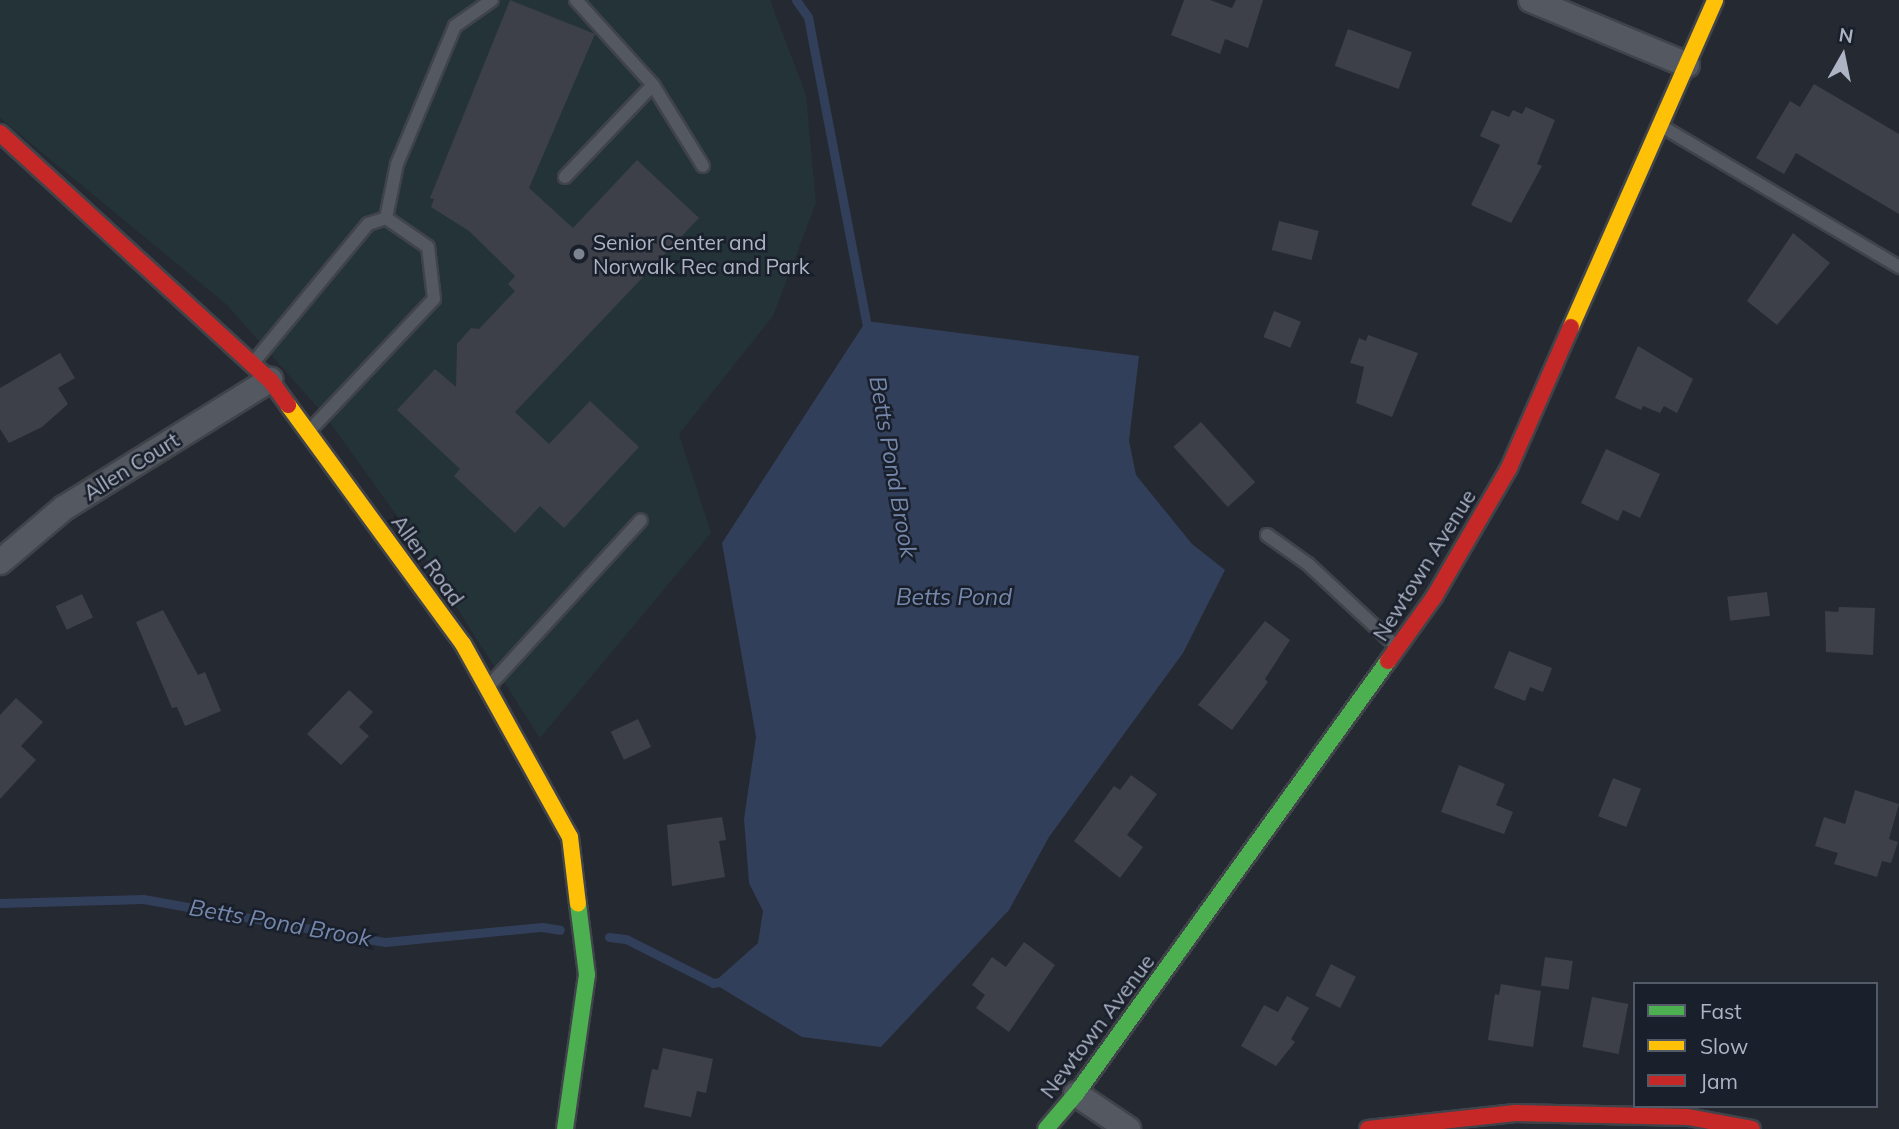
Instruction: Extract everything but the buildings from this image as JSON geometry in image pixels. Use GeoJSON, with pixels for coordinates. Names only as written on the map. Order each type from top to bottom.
{"type":"FeatureCollection","features":[{"type":"Feature","properties":{"kind":"street"},"geometry":{"type":"LineString","coordinates":[[1531,0],[1687,65]]}},
{"type":"Feature","properties":{"kind":"street","name":"Newtown Avenue"},"geometry":{"type":"LineString","coordinates":[[1046,1129],[1076,1094],[1434,597],[1509,468],[1715,0]]}},
{"type":"Feature","properties":{"kind":"street","name":"Allen Road"},"geometry":{"type":"LineString","coordinates":[[0,133],[261,372],[308,431],[463,644],[488,688],[570,836],[587,975],[565,1129]]}},
{"type":"Feature","properties":{"kind":"street","name":"Allen Court"},"geometry":{"type":"LineString","coordinates":[[0,562],[64,508],[261,372]]}},
{"type":"Feature","properties":{"kind":"street"},"geometry":{"type":"LineString","coordinates":[[1076,1094],[1128,1129]]}},
{"type":"Feature","properties":{"kind":"street"},"geometry":{"type":"LineString","coordinates":[[1368,1129],[1515,1114],[1688,1117],[1752,1129]]}},
{"type":"Feature","properties":{"kind":"lane"},"geometry":{"type":"LineString","coordinates":[[386,218],[397,164],[455,26],[492,0]]}},
{"type":"Feature","properties":{"kind":"lane"},"geometry":{"type":"LineString","coordinates":[[576,0],[653,85],[702,166]]}},
{"type":"Feature","properties":{"kind":"lane"},"geometry":{"type":"LineString","coordinates":[[565,177],[653,85]]}},
{"type":"Feature","properties":{"kind":"lane"},"geometry":{"type":"LineString","coordinates":[[1661,125],[1899,267]]}},
{"type":"Feature","properties":{"kind":"lane"},"geometry":{"type":"LineString","coordinates":[[308,431],[434,299],[428,247],[386,218]]}},
{"type":"Feature","properties":{"kind":"lane"},"geometry":{"type":"LineString","coordinates":[[261,372],[368,224],[386,218]]}},
{"type":"Feature","properties":{"kind":"lane"},"geometry":{"type":"LineString","coordinates":[[488,688],[641,520]]}},
{"type":"Feature","properties":{"kind":"lane"},"geometry":{"type":"LineString","coordinates":[[1267,535],[1308,565],[1397,648]]}},
{"type":"Feature","properties":{"kind":"shaded area"},"geometry":{"type":"Polygon","coordinates":[[[0,0],[770,0],[806,95],[816,203],[773,316],[679,434],[711,533],[540,738],[405,527],[326,417],[227,305],[0,118],[0,0]]]}},
{"type":"Feature","properties":{"kind":"water","name":"Betts Pond"},"geometry":{"type":"Polygon","coordinates":[[[866,321],[1139,356],[1129,441],[1136,475],[1192,544],[1225,570],[1183,653],[1049,837],[1009,910],[881,1047],[802,1037],[713,983],[758,943],[763,911],[749,883],[744,819],[756,737],[722,543],[866,321]]]}},
{"type":"Feature","properties":{"kind":"waterway","name":"Betts Pond Brook"},"geometry":{"type":"LineString","coordinates":[[796,0],[808,17],[868,332]]}},
{"type":"Feature","properties":{"kind":"waterway","name":"Betts Pond Brook"},"geometry":{"type":"LineString","coordinates":[[0,903],[143,899],[385,942],[542,927],[560,930]]}},
{"type":"Feature","properties":{"kind":"waterway","name":"Betts Pond Brook"},"geometry":{"type":"LineString","coordinates":[[609,937],[626,939],[713,983],[725,981]]}},
{"type":"Feature","properties":{"kind":"traffic: fast"},"geometry":{"type":"LineString","coordinates":[[1046,1129],[1076,1094],[1388,661]]}},
{"type":"Feature","properties":{"kind":"traffic: fast"},"geometry":{"type":"LineString","coordinates":[[565,1129],[587,975],[578,904]]}},
{"type":"Feature","properties":{"kind":"traffic: slow"},"geometry":{"type":"LineString","coordinates":[[1571,327],[1715,0]]}},
{"type":"Feature","properties":{"kind":"traffic: slow"},"geometry":{"type":"LineString","coordinates":[[288,405],[463,644],[570,837],[578,904]]}},
{"type":"Feature","properties":{"kind":"traffic: jam"},"geometry":{"type":"LineString","coordinates":[[0,133],[270,380],[288,405]]}},
{"type":"Feature","properties":{"kind":"traffic: jam"},"geometry":{"type":"LineString","coordinates":[[1388,661],[1434,597],[1509,468],[1571,327]]}},
{"type":"Feature","properties":{"kind":"traffic: jam"},"geometry":{"type":"LineString","coordinates":[[1368,1129],[1515,1113],[1688,1117],[1752,1129]]}},
{"type":"Feature","properties":{"kind":"place","name":"Senior Center and Norwalk Rec and Park"},"geometry":{"type":"Point","coordinates":[579,254]}}]}
